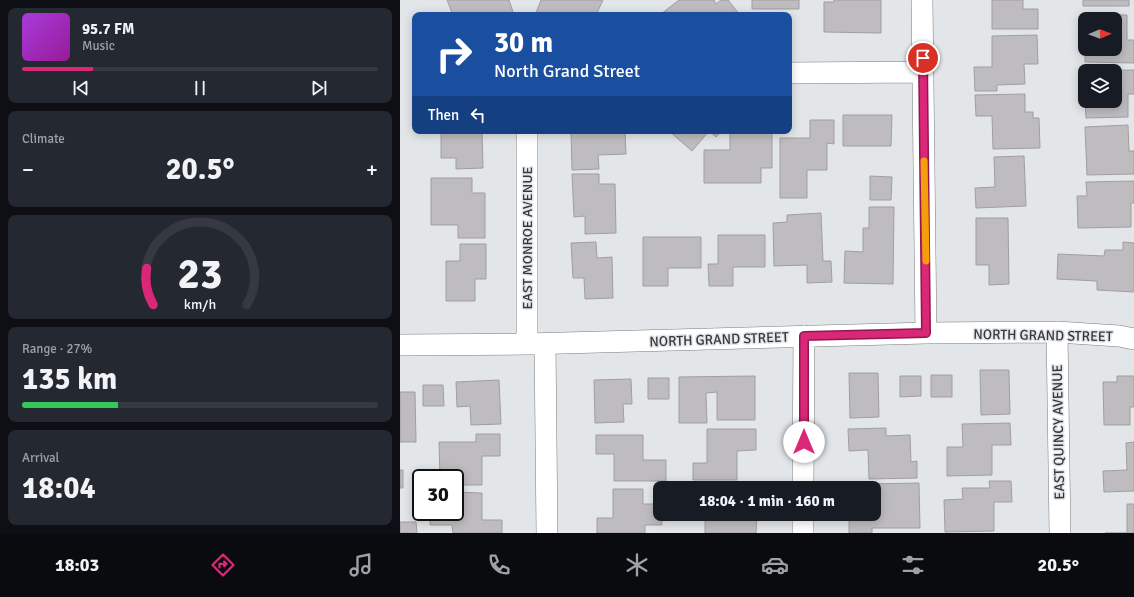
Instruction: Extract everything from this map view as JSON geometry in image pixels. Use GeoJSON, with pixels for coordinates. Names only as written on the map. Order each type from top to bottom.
{"type":"FeatureCollection","features":[{"type":"Feature","properties":{"kind":"street"},"geometry":{"type":"LineString","coordinates":[[922,0],[926,333]]}},
{"type":"Feature","properties":{"kind":"street"},"geometry":{"type":"LineString","coordinates":[[792,73],[923,72]]}},
{"type":"Feature","properties":{"kind":"street","name":"EAST MONROE AVENUE"},"geometry":{"type":"LineString","coordinates":[[527,134],[536,344],[547,533]]}},
{"type":"Feature","properties":{"kind":"street","name":"NORTH GRAND STREET"},"geometry":{"type":"LineString","coordinates":[[400,345],[536,344],[926,333],[1057,332],[1119,336],[1134,340]]}},
{"type":"Feature","properties":{"kind":"street","name":"EAST QUINCY AVENUE"},"geometry":{"type":"LineString","coordinates":[[1057,332],[1060,533]]}},
{"type":"Feature","properties":{"kind":"street"},"geometry":{"type":"LineString","coordinates":[[803,481],[804,336]]}},
{"type":"Feature","properties":{"kind":"street"},"geometry":{"type":"LineString","coordinates":[[803,521],[803,533]]}},
{"type":"Feature","properties":{"kind":"building"},"geometry":{"type":"Polygon","coordinates":[[[447,0],[509,0],[513,12],[452,12],[447,0]]]}},
{"type":"Feature","properties":{"kind":"building"},"geometry":{"type":"Polygon","coordinates":[[[541,0],[603,0],[597,12],[536,12],[541,0]]]}},
{"type":"Feature","properties":{"kind":"building"},"geometry":{"type":"Polygon","coordinates":[[[679,0],[714,0],[716,4],[721,0],[728,0],[738,12],[664,12],[679,0]]]}},
{"type":"Feature","properties":{"kind":"building"},"geometry":{"type":"Polygon","coordinates":[[[752,0],[799,0],[799,9],[752,9],[752,0]]]}},
{"type":"Feature","properties":{"kind":"building"},"geometry":{"type":"Polygon","coordinates":[[[834,0],[881,0],[881,33],[824,32],[824,2],[834,2],[834,0]]]}},
{"type":"Feature","properties":{"kind":"building"},"geometry":{"type":"Polygon","coordinates":[[[992,0],[1023,0],[1023,9],[1038,9],[1038,29],[992,29],[992,0]]]}},
{"type":"Feature","properties":{"kind":"building"},"geometry":{"type":"Polygon","coordinates":[[[1083,0],[1129,0],[1129,6],[1083,6],[1083,0]]]}},
{"type":"Feature","properties":{"kind":"building"},"geometry":{"type":"Polygon","coordinates":[[[1122,15],[1127,15],[1127,40],[1134,40],[1134,63],[1085,62],[1085,56],[1122,56],[1122,15]]]}},
{"type":"Feature","properties":{"kind":"building"},"geometry":{"type":"Polygon","coordinates":[[[1037,35],[1038,64],[1024,64],[1025,84],[997,85],[997,91],[975,91],[974,67],[992,67],[992,36],[1037,35]]]}},
{"type":"Feature","properties":{"kind":"building"},"geometry":{"type":"Polygon","coordinates":[[[1122,70],[1134,70],[1134,94],[1128,94],[1128,117],[1086,118],[1085,108],[1122,108],[1122,70]]]}},
{"type":"Feature","properties":{"kind":"building"},"geometry":{"type":"Polygon","coordinates":[[[1025,94],[1025,112],[1033,112],[1033,118],[1039,118],[1040,148],[993,149],[992,116],[976,116],[975,95],[1025,94]]]}},
{"type":"Feature","properties":{"kind":"building"},"geometry":{"type":"Polygon","coordinates":[[[843,115],[892,115],[891,146],[843,146],[843,115]]]}},
{"type":"Feature","properties":{"kind":"building"},"geometry":{"type":"Polygon","coordinates":[[[810,120],[834,120],[834,144],[827,143],[827,170],[807,170],[807,198],[780,198],[780,138],[810,138],[810,120]]]}},
{"type":"Feature","properties":{"kind":"building"},"geometry":{"type":"Polygon","coordinates":[[[1128,125],[1129,151],[1134,151],[1134,174],[1087,175],[1085,127],[1128,125]]]}},
{"type":"Feature","properties":{"kind":"building"},"geometry":{"type":"Polygon","coordinates":[[[441,134],[482,134],[483,168],[456,169],[456,158],[441,158],[441,134]]]}},
{"type":"Feature","properties":{"kind":"building"},"geometry":{"type":"Polygon","coordinates":[[[571,134],[625,134],[626,154],[598,155],[599,169],[572,170],[571,134]]]}},
{"type":"Feature","properties":{"kind":"building"},"geometry":{"type":"Polygon","coordinates":[[[672,134],[706,134],[692,151],[672,134]]]}},
{"type":"Feature","properties":{"kind":"building"},"geometry":{"type":"Polygon","coordinates":[[[730,134],[772,134],[772,168],[761,168],[761,183],[704,183],[704,150],[730,150],[730,134]]]}},
{"type":"Feature","properties":{"kind":"building"},"geometry":{"type":"Polygon","coordinates":[[[1024,156],[1026,206],[976,208],[975,188],[995,187],[994,157],[1024,156]]]}},
{"type":"Feature","properties":{"kind":"building"},"geometry":{"type":"Polygon","coordinates":[[[572,174],[599,174],[599,184],[615,184],[616,233],[585,234],[585,216],[574,217],[572,174]]]}},
{"type":"Feature","properties":{"kind":"building"},"geometry":{"type":"Polygon","coordinates":[[[870,176],[892,177],[891,200],[870,200],[870,176]]]}},
{"type":"Feature","properties":{"kind":"building"},"geometry":{"type":"Polygon","coordinates":[[[431,178],[472,178],[472,193],[485,193],[485,238],[458,238],[458,225],[431,225],[431,178]]]}},
{"type":"Feature","properties":{"kind":"building"},"geometry":{"type":"Polygon","coordinates":[[[1134,181],[1134,203],[1131,203],[1131,227],[1078,228],[1077,196],[1087,196],[1086,182],[1134,181]]]}},
{"type":"Feature","properties":{"kind":"building"},"geometry":{"type":"Polygon","coordinates":[[[869,207],[894,207],[893,284],[844,283],[845,251],[863,252],[863,228],[869,228],[869,207]]]}},
{"type":"Feature","properties":{"kind":"building"},"geometry":{"type":"Polygon","coordinates":[[[821,213],[823,261],[831,261],[832,282],[807,283],[807,265],[774,266],[773,223],[787,222],[787,215],[821,213]]]}},
{"type":"Feature","properties":{"kind":"building"},"geometry":{"type":"Polygon","coordinates":[[[976,218],[1008,218],[1009,284],[989,285],[989,265],[976,265],[976,218]]]}},
{"type":"Feature","properties":{"kind":"building"},"geometry":{"type":"Polygon","coordinates":[[[718,235],[765,235],[765,267],[733,267],[733,286],[709,286],[708,264],[718,264],[718,235]]]}},
{"type":"Feature","properties":{"kind":"building"},"geometry":{"type":"Polygon","coordinates":[[[643,237],[701,237],[701,268],[668,268],[668,286],[643,286],[643,237]]]}},
{"type":"Feature","properties":{"kind":"building"},"geometry":{"type":"Polygon","coordinates":[[[596,242],[597,258],[612,257],[613,298],[585,299],[584,278],[573,278],[571,243],[596,242]]]}},
{"type":"Feature","properties":{"kind":"building"},"geometry":{"type":"Polygon","coordinates":[[[1123,242],[1134,243],[1134,292],[1097,290],[1097,281],[1057,279],[1058,254],[1104,256],[1105,250],[1123,250],[1123,242]]]}},
{"type":"Feature","properties":{"kind":"building"},"geometry":{"type":"Polygon","coordinates":[[[460,244],[486,244],[486,279],[475,279],[475,301],[446,301],[446,261],[460,261],[460,244]]]}},
{"type":"Feature","properties":{"kind":"building"},"geometry":{"type":"Polygon","coordinates":[[[980,370],[1009,370],[1010,414],[981,415],[980,370]]]}},
{"type":"Feature","properties":{"kind":"building"},"geometry":{"type":"Polygon","coordinates":[[[849,373],[878,373],[879,417],[850,418],[849,373]]]}},
{"type":"Feature","properties":{"kind":"building"},"geometry":{"type":"Polygon","coordinates":[[[931,375],[952,375],[952,397],[931,397],[931,375]]]}},
{"type":"Feature","properties":{"kind":"building"},"geometry":{"type":"Polygon","coordinates":[[[755,376],[755,420],[717,420],[717,392],[706,393],[707,423],[679,423],[679,377],[755,376]]]}},
{"type":"Feature","properties":{"kind":"building"},"geometry":{"type":"Polygon","coordinates":[[[900,376],[921,376],[921,396],[900,397],[900,376]]]}},
{"type":"Feature","properties":{"kind":"building"},"geometry":{"type":"Polygon","coordinates":[[[1117,376],[1134,376],[1134,407],[1130,407],[1130,425],[1104,425],[1103,382],[1117,382],[1117,376]]]}},
{"type":"Feature","properties":{"kind":"building"},"geometry":{"type":"Polygon","coordinates":[[[648,378],[669,378],[669,399],[648,399],[648,378]]]}},
{"type":"Feature","properties":{"kind":"building"},"geometry":{"type":"Polygon","coordinates":[[[631,379],[632,404],[623,404],[624,422],[595,423],[594,380],[631,379]]]}},
{"type":"Feature","properties":{"kind":"building"},"geometry":{"type":"Polygon","coordinates":[[[499,380],[501,424],[471,425],[470,406],[457,407],[456,382],[499,380]]]}},
{"type":"Feature","properties":{"kind":"building"},"geometry":{"type":"Polygon","coordinates":[[[423,385],[443,385],[444,406],[423,406],[423,385]]]}},
{"type":"Feature","properties":{"kind":"building"},"geometry":{"type":"Polygon","coordinates":[[[400,392],[415,392],[416,442],[400,442],[400,392]]]}},
{"type":"Feature","properties":{"kind":"building"},"geometry":{"type":"Polygon","coordinates":[[[1010,423],[1011,445],[992,445],[992,475],[947,476],[947,447],[963,447],[962,424],[1010,423]]]}},
{"type":"Feature","properties":{"kind":"building"},"geometry":{"type":"Polygon","coordinates":[[[886,428],[886,436],[910,435],[911,462],[917,461],[917,478],[869,479],[868,450],[849,451],[848,429],[886,428]]]}},
{"type":"Feature","properties":{"kind":"building"},"geometry":{"type":"Polygon","coordinates":[[[707,429],[756,429],[756,450],[737,451],[737,480],[693,480],[693,463],[707,463],[707,429]]]}},
{"type":"Feature","properties":{"kind":"building"},"geometry":{"type":"Polygon","coordinates":[[[476,434],[500,434],[500,456],[482,456],[482,485],[464,485],[464,469],[440,469],[439,442],[476,442],[476,434]]]}},
{"type":"Feature","properties":{"kind":"building"},"geometry":{"type":"Polygon","coordinates":[[[596,435],[643,435],[643,460],[666,460],[666,481],[614,481],[614,454],[596,454],[596,435]]]}},
{"type":"Feature","properties":{"kind":"building"},"geometry":{"type":"Polygon","coordinates":[[[1134,442],[1134,491],[1104,492],[1103,471],[1127,470],[1126,443],[1134,442]]]}},
{"type":"Feature","properties":{"kind":"building"},"geometry":{"type":"Polygon","coordinates":[[[400,470],[403,470],[403,488],[400,488],[400,470]]]}},
{"type":"Feature","properties":{"kind":"building"},"geometry":{"type":"Polygon","coordinates":[[[989,481],[1011,481],[1012,502],[994,502],[994,531],[945,532],[944,500],[963,499],[962,488],[990,488],[989,481]]]}},
{"type":"Feature","properties":{"kind":"building"},"geometry":{"type":"Polygon","coordinates":[[[919,483],[920,528],[872,528],[872,533],[849,533],[849,521],[881,521],[881,484],[919,483]]]}},
{"type":"Feature","properties":{"kind":"building"},"geometry":{"type":"Polygon","coordinates":[[[613,489],[643,489],[643,504],[653,504],[653,521],[662,521],[662,525],[645,525],[645,533],[597,533],[597,518],[613,518],[613,489]]]}},
{"type":"Feature","properties":{"kind":"building"},"geometry":{"type":"Polygon","coordinates":[[[464,492],[482,493],[482,520],[502,520],[502,533],[453,533],[452,525],[430,525],[430,521],[464,521],[464,492]]]}},
{"type":"Feature","properties":{"kind":"building"},"geometry":{"type":"Polygon","coordinates":[[[1127,504],[1134,504],[1134,533],[1127,533],[1127,504]]]}},
{"type":"Feature","properties":{"kind":"building"},"geometry":{"type":"Polygon","coordinates":[[[705,521],[757,521],[756,533],[705,533],[705,521]]]}},
{"type":"Feature","properties":{"kind":"building"},"geometry":{"type":"Polygon","coordinates":[[[400,522],[416,522],[417,533],[400,533],[400,522]]]}},
{"type":"Feature","properties":{"kind":"slow traffic"},"geometry":{"type":"LineString","coordinates":[[924,161],[926,261]]}},
{"type":"Feature","properties":{"kind":"route"},"geometry":{"type":"LineString","coordinates":[[804,442],[804,336],[926,333],[923,58]]}}]}
